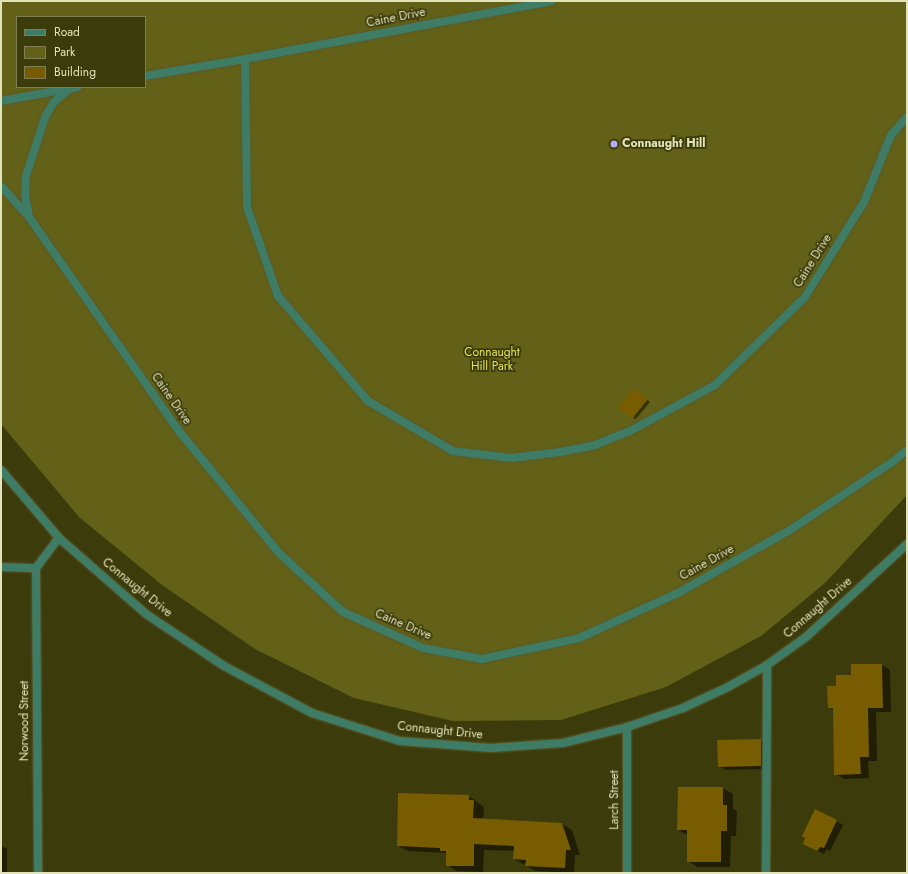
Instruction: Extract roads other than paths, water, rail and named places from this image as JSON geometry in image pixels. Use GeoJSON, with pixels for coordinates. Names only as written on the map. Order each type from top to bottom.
{"type":"FeatureCollection","features":[{"type":"Feature","properties":{"kind":"street","name":"Caine Drive"},"geometry":{"type":"LineString","coordinates":[[146,76],[245,59],[551,1]]}},
{"type":"Feature","properties":{"kind":"street","name":"Caine Drive"},"geometry":{"type":"LineString","coordinates":[[245,59],[247,207],[278,296],[368,401],[453,451],[512,458],[560,452],[595,445],[628,432],[715,385],[805,297],[864,202],[891,135],[907,117]]}},
{"type":"Feature","properties":{"kind":"street","name":"Caine Drive"},"geometry":{"type":"LineString","coordinates":[[1,101],[74,88]]}},
{"type":"Feature","properties":{"kind":"street","name":"Caine Drive"},"geometry":{"type":"LineString","coordinates":[[29,217],[25,195],[26,176],[45,117],[53,103],[74,88]]}},
{"type":"Feature","properties":{"kind":"street","name":"Caine Drive"},"geometry":{"type":"LineString","coordinates":[[1,186],[29,217],[178,430],[279,553],[343,612],[423,648],[482,660],[579,638],[678,593],[790,530],[891,463],[907,450]]}},
{"type":"Feature","properties":{"kind":"street","name":"Connaught Drive"},"geometry":{"type":"LineString","coordinates":[[1,470],[59,538],[146,614],[224,666],[312,713],[400,741],[491,748],[563,743],[628,727],[683,708],[728,687],[767,665],[806,637],[907,544]]}},
{"type":"Feature","properties":{"kind":"street"},"geometry":{"type":"LineString","coordinates":[[1,567],[36,568],[59,538]]}},
{"type":"Feature","properties":{"kind":"street","name":"Norwood Street"},"geometry":{"type":"LineString","coordinates":[[36,568],[38,873]]}},
{"type":"Feature","properties":{"kind":"street"},"geometry":{"type":"LineString","coordinates":[[766,873],[767,665]]}},
{"type":"Feature","properties":{"kind":"street","name":"Larch Street"},"geometry":{"type":"LineString","coordinates":[[628,727],[628,873]]}},
{"type":"Feature","properties":{"kind":"place","name":"Connaught Hill"},"geometry":{"type":"Point","coordinates":[614,144]}},
{"type":"Feature","properties":{"kind":"park label","name":"Connaught Hill Park"},"geometry":{"type":"Point","coordinates":[492,360]}}]}
